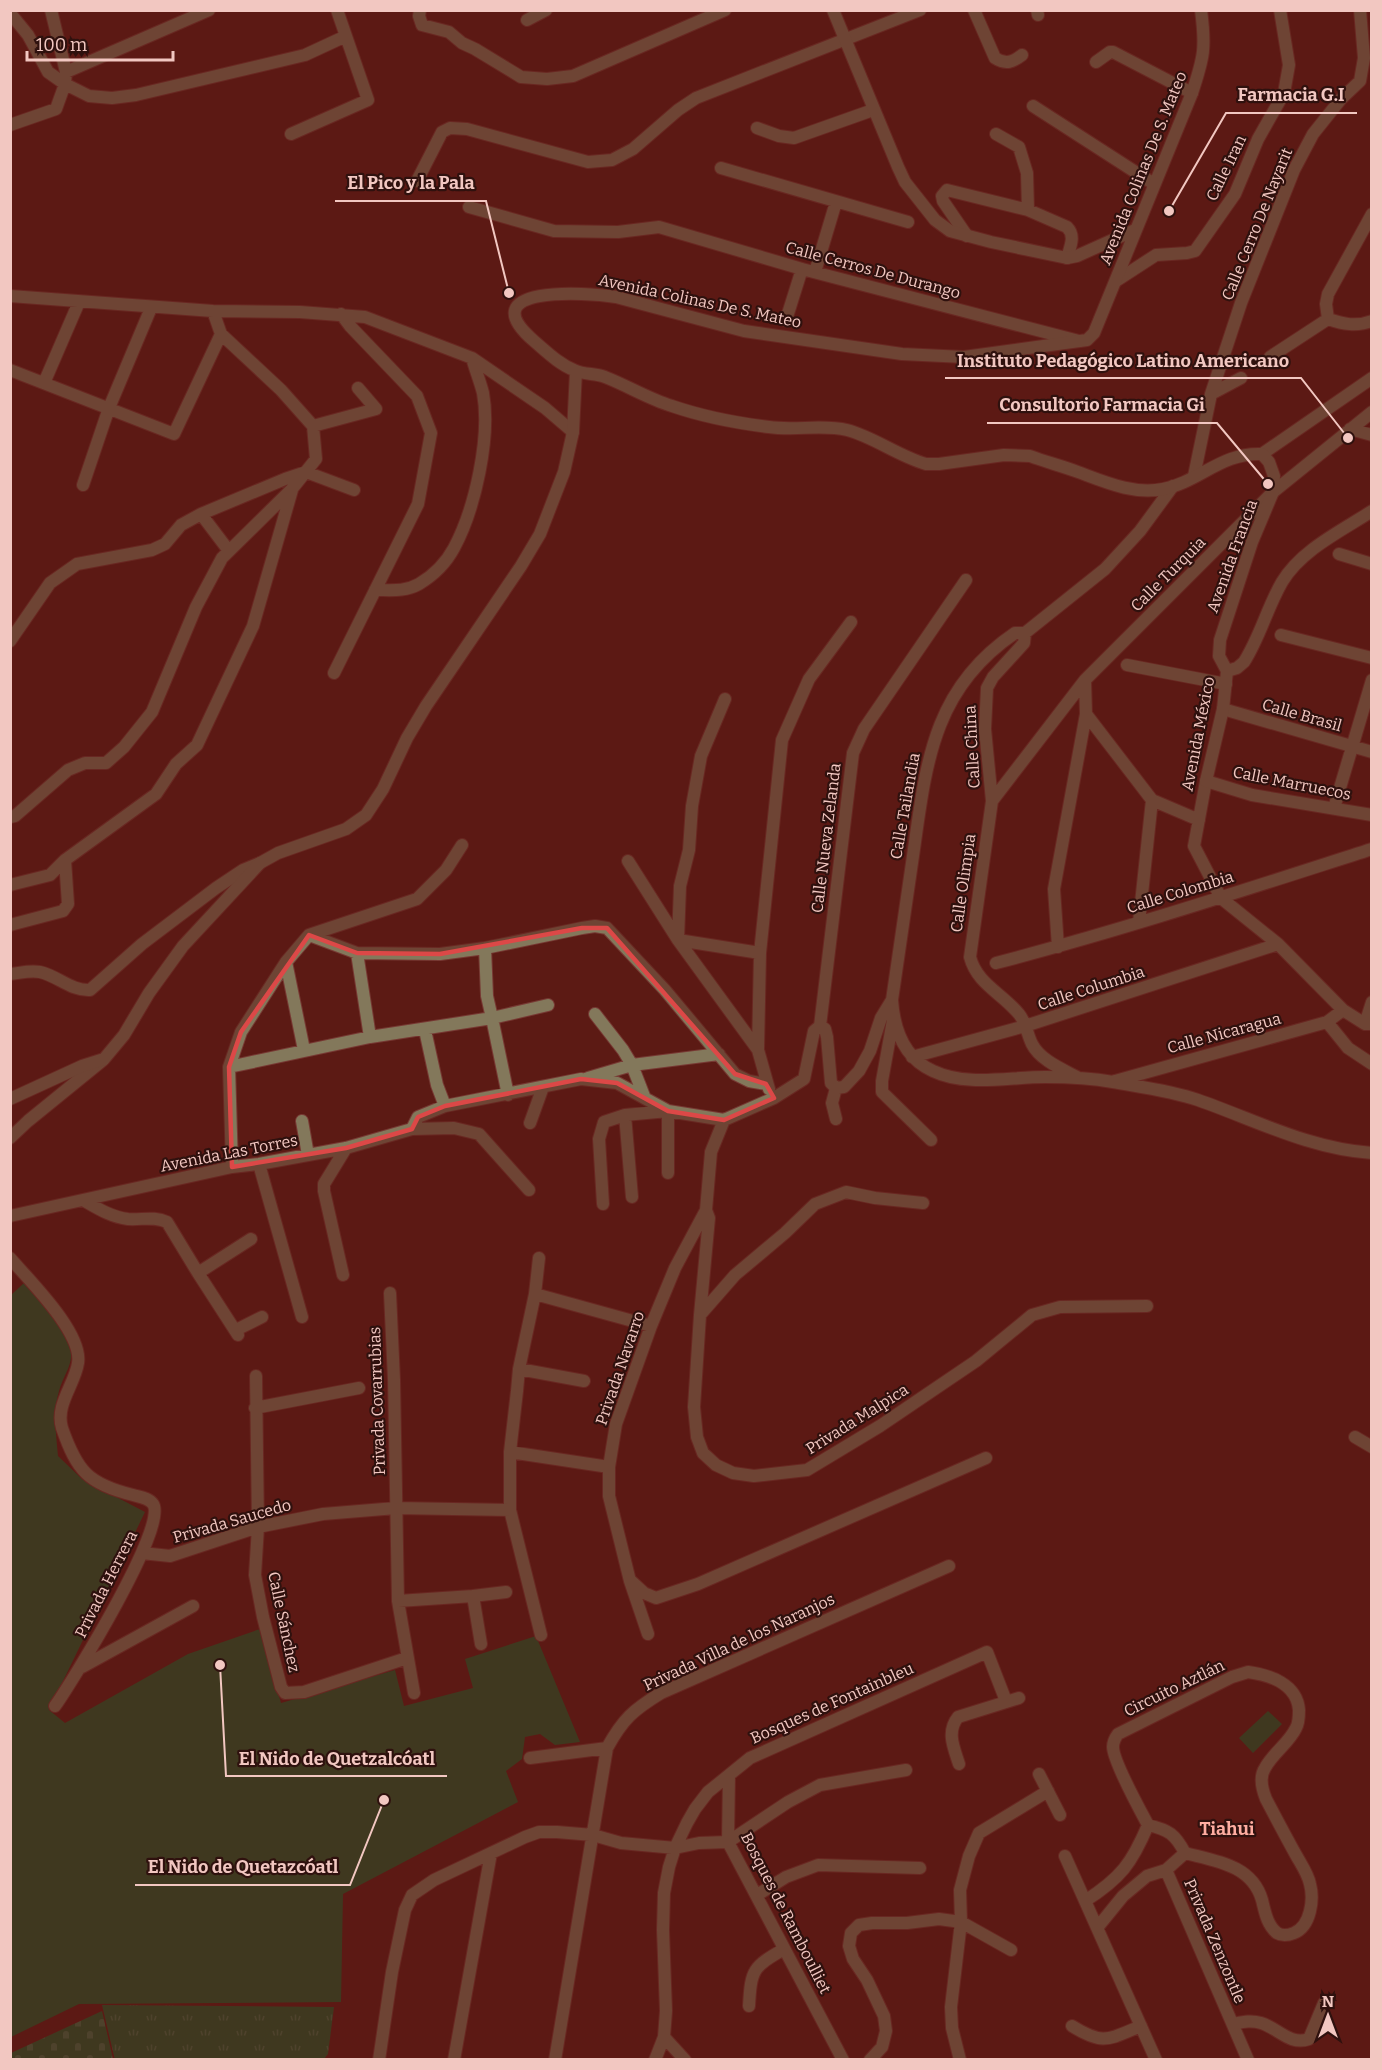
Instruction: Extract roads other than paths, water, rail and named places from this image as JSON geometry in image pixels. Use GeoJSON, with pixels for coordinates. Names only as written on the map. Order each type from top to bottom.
{"type":"FeatureCollection","features":[{"type":"Feature","properties":{"kind":"street"},"geometry":{"type":"LineString","coordinates":[[10,125],[56,109],[66,78],[51,10]]}},
{"type":"Feature","properties":{"kind":"street"},"geometry":{"type":"LineString","coordinates":[[66,78],[209,10]]}},
{"type":"Feature","properties":{"kind":"street"},"geometry":{"type":"LineString","coordinates":[[291,134],[368,100],[337,10]]}},
{"type":"Feature","properties":{"kind":"street"},"geometry":{"type":"LineString","coordinates":[[420,10],[422,25],[449,32],[462,43],[520,77],[547,79],[573,76],[725,10]]}},
{"type":"Feature","properties":{"kind":"street"},"geometry":{"type":"LineString","coordinates":[[526,20],[546,10]]}},
{"type":"Feature","properties":{"kind":"street"},"geometry":{"type":"LineString","coordinates":[[833,10],[905,182],[935,220],[951,231],[967,236],[1067,258],[1077,256],[1135,230]]}},
{"type":"Feature","properties":{"kind":"street"},"geometry":{"type":"LineString","coordinates":[[417,181],[442,132],[450,128],[467,129],[588,162],[612,159],[633,149],[678,110],[696,98],[920,10]]}},
{"type":"Feature","properties":{"kind":"street"},"geometry":{"type":"LineString","coordinates":[[974,10],[995,58],[1002,63],[1012,62],[1022,55]]}},
{"type":"Feature","properties":{"kind":"street","name":"Avenida Colinas De S. Mateo"},"geometry":{"type":"LineString","coordinates":[[576,371],[556,360],[523,331],[515,317],[515,309],[519,303],[536,295],[594,293],[626,299],[744,331],[902,354],[964,357],[1080,342],[1094,333],[1192,93],[1203,62],[1205,43],[1201,10]]}},
{"type":"Feature","properties":{"kind":"street","name":"Calle Iran"},"geometry":{"type":"LineString","coordinates":[[1116,281],[1156,255],[1195,251],[1235,194],[1258,140],[1284,93],[1289,65],[1280,10]]}},
{"type":"Feature","properties":{"kind":"street","name":"Calle Cerro De Nayarit"},"geometry":{"type":"LineString","coordinates":[[1194,476],[1211,394],[1241,303],[1294,170],[1313,134],[1341,99],[1360,81],[1364,58],[1360,10]]}},
{"type":"Feature","properties":{"kind":"street"},"geometry":{"type":"LineString","coordinates":[[10,14],[28,35],[48,72],[66,78],[89,96],[112,98],[136,95],[305,56],[346,36]]}},
{"type":"Feature","properties":{"kind":"street"},"geometry":{"type":"LineString","coordinates":[[1096,62],[1113,52],[1192,93]]}},
{"type":"Feature","properties":{"kind":"street"},"geometry":{"type":"LineString","coordinates":[[1033,106],[1154,184]]}},
{"type":"Feature","properties":{"kind":"street"},"geometry":{"type":"LineString","coordinates":[[757,128],[779,136],[794,138],[873,110]]}},
{"type":"Feature","properties":{"kind":"street"},"geometry":{"type":"LineString","coordinates":[[996,134],[1019,147],[1027,173],[1028,210]]}},
{"type":"Feature","properties":{"kind":"street"},"geometry":{"type":"LineString","coordinates":[[721,168],[908,222]]}},
{"type":"Feature","properties":{"kind":"street"},"geometry":{"type":"LineString","coordinates":[[967,236],[943,201],[942,196],[947,190],[1028,210],[1067,227],[1072,237],[1067,258]]}},
{"type":"Feature","properties":{"kind":"street"},"geometry":{"type":"LineString","coordinates":[[815,272],[836,202]]}},
{"type":"Feature","properties":{"kind":"street","name":"Calle Cerros De Durango"},"geometry":{"type":"LineString","coordinates":[[469,207],[554,231],[618,232],[659,227],[802,269],[1080,342]]}},
{"type":"Feature","properties":{"kind":"street"},"geometry":{"type":"LineString","coordinates":[[1328,319],[1326,304],[1328,294],[1371,214]]}},
{"type":"Feature","properties":{"kind":"street"},"geometry":{"type":"LineString","coordinates":[[786,320],[802,269]]}},
{"type":"Feature","properties":{"kind":"street"},"geometry":{"type":"LineString","coordinates":[[10,296],[150,308],[341,314],[365,317],[472,358],[545,408],[573,432]]}},
{"type":"Feature","properties":{"kind":"street"},"geometry":{"type":"LineString","coordinates":[[44,382],[79,302]]}},
{"type":"Feature","properties":{"kind":"street"},"geometry":{"type":"LineString","coordinates":[[83,486],[109,408],[150,308]]}},
{"type":"Feature","properties":{"kind":"street"},"geometry":{"type":"LineString","coordinates":[[10,817],[15,816],[68,770],[85,763],[106,763],[124,747],[152,712],[196,607],[222,558],[292,489],[316,459],[313,426],[281,390],[221,334],[213,311]]}},
{"type":"Feature","properties":{"kind":"street"},"geometry":{"type":"LineString","coordinates":[[334,673],[418,504],[431,433],[417,396],[341,314]]}},
{"type":"Feature","properties":{"kind":"street"},"geometry":{"type":"LineString","coordinates":[[1328,319],[1347,325],[1371,321]]}},
{"type":"Feature","properties":{"kind":"street"},"geometry":{"type":"LineString","coordinates":[[1270,357],[1328,319]]}},
{"type":"Feature","properties":{"kind":"street"},"geometry":{"type":"LineString","coordinates":[[10,370],[174,434],[221,334]]}},
{"type":"Feature","properties":{"kind":"street"},"geometry":{"type":"LineString","coordinates":[[375,590],[401,591],[418,585],[436,572],[453,550],[464,526],[482,460],[485,424],[483,393],[472,358]]}},
{"type":"Feature","properties":{"kind":"street"},"geometry":{"type":"LineString","coordinates":[[10,974],[39,972],[81,990],[90,990],[142,944],[243,870],[278,853],[346,829],[366,815],[383,789],[407,738],[426,706],[522,566],[540,534],[564,472],[573,432],[576,371],[602,375],[670,406],[725,421],[779,429],[846,430],[926,464],[1017,454],[1030,456],[1122,487],[1148,490],[1173,486],[1233,456],[1247,453],[1262,454],[1371,378]]}},
{"type":"Feature","properties":{"kind":"street"},"geometry":{"type":"LineString","coordinates":[[1211,394],[1241,378]]}},
{"type":"Feature","properties":{"kind":"street"},"geometry":{"type":"LineString","coordinates":[[313,426],[376,409],[358,388]]}},
{"type":"Feature","properties":{"kind":"street","name":"Calle Turquia"},"geometry":{"type":"LineString","coordinates":[[992,801],[1085,680],[1273,492],[1371,412]]}},
{"type":"Feature","properties":{"kind":"street"},"geometry":{"type":"LineString","coordinates":[[1350,429],[1371,435]]}},
{"type":"Feature","properties":{"kind":"street","name":"Avenida Francia"},"geometry":{"type":"LineString","coordinates":[[1227,671],[1219,656],[1220,640],[1252,542],[1273,492],[1274,476],[1269,462],[1262,454]]}},
{"type":"Feature","properties":{"kind":"street"},"geometry":{"type":"LineString","coordinates":[[10,641],[50,583],[77,564],[152,550],[165,544],[181,525],[201,514],[306,472],[354,490]]}},
{"type":"Feature","properties":{"kind":"street","name":"Calle Tailandia"},"geometry":{"type":"LineString","coordinates":[[893,1018],[892,1000],[925,771],[941,720],[958,689],[983,659],[1015,633],[1025,633],[1052,614],[1105,569],[1140,531],[1173,486]]}},
{"type":"Feature","properties":{"kind":"street"},"geometry":{"type":"LineString","coordinates":[[10,885],[50,874],[65,860],[156,794],[176,764],[197,745],[253,626],[292,489]]}},
{"type":"Feature","properties":{"kind":"street","name":"Avenida México"},"geometry":{"type":"LineString","coordinates":[[1221,898],[1194,846],[1223,709],[1227,671],[1237,668],[1244,662],[1282,582],[1293,568],[1317,548],[1371,511]]}},
{"type":"Feature","properties":{"kind":"street"},"geometry":{"type":"LineString","coordinates":[[201,514],[229,551]]}},
{"type":"Feature","properties":{"kind":"street"},"geometry":{"type":"LineString","coordinates":[[1340,554],[1371,564]]}},
{"type":"Feature","properties":{"kind":"street","name":"Calle Nueva Zelanda"},"geometry":{"type":"LineString","coordinates":[[819,1026],[853,753],[864,729],[966,580]]}},
{"type":"Feature","properties":{"kind":"street"},"geometry":{"type":"LineString","coordinates":[[774,1098],[766,1084],[758,1050],[760,953],[782,740],[809,680],[851,622]]}},
{"type":"Feature","properties":{"kind":"street","name":"Calle China"},"geometry":{"type":"LineString","coordinates":[[992,801],[985,729],[987,688],[993,676],[1024,643],[1025,633]]}},
{"type":"Feature","properties":{"kind":"street"},"geometry":{"type":"LineString","coordinates":[[1281,635],[1371,658]]}},
{"type":"Feature","properties":{"kind":"street"},"geometry":{"type":"LineString","coordinates":[[1127,664],[1226,684]]}},
{"type":"Feature","properties":{"kind":"street"},"geometry":{"type":"LineString","coordinates":[[1058,947],[1054,890],[1086,714],[1085,680]]}},
{"type":"Feature","properties":{"kind":"street"},"geometry":{"type":"LineString","coordinates":[[1334,808],[1371,680]]}},
{"type":"Feature","properties":{"kind":"street"},"geometry":{"type":"LineString","coordinates":[[678,940],[680,886],[688,849],[692,806],[701,756],[725,699]]}},
{"type":"Feature","properties":{"kind":"street","name":"Calle Brasil"},"geometry":{"type":"LineString","coordinates":[[1223,709],[1371,752]]}},
{"type":"Feature","properties":{"kind":"street"},"geometry":{"type":"LineString","coordinates":[[1086,714],[1152,800],[1198,820]]}},
{"type":"Feature","properties":{"kind":"street","name":"Calle Marruecos"},"geometry":{"type":"LineString","coordinates":[[1206,782],[1252,795],[1371,815]]}},
{"type":"Feature","properties":{"kind":"street"},"geometry":{"type":"LineString","coordinates":[[1139,922],[1152,800]]}},
{"type":"Feature","properties":{"kind":"street","name":"Calle Olimpia"},"geometry":{"type":"LineString","coordinates":[[992,801],[970,957],[974,969],[988,987],[1020,1015],[1025,1026]]}},
{"type":"Feature","properties":{"kind":"street"},"geometry":{"type":"LineString","coordinates":[[232,1167],[229,1067],[241,1032],[286,962],[309,935],[417,899],[446,870],[462,845]]}},
{"type":"Feature","properties":{"kind":"street","name":"Calle Colombia"},"geometry":{"type":"LineString","coordinates":[[996,963],[1058,947],[1221,898],[1371,849]]}},
{"type":"Feature","properties":{"kind":"street"},"geometry":{"type":"LineString","coordinates":[[10,925],[63,911],[68,904],[65,860]]}},
{"type":"Feature","properties":{"kind":"street"},"geometry":{"type":"LineString","coordinates":[[628,861],[678,940],[758,1050]]}},
{"type":"Feature","properties":{"kind":"street"},"geometry":{"type":"LineString","coordinates":[[10,1137],[104,1059],[124,1035],[149,993],[183,946],[260,863]]}},
{"type":"Feature","properties":{"kind":"street"},"geometry":{"type":"LineString","coordinates":[[1221,898],[1278,944],[1343,1010],[1368,1024],[1371,1002]]}},
{"type":"Feature","properties":{"kind":"street"},"geometry":{"type":"LineString","coordinates":[[309,935],[357,953],[440,954],[485,948],[582,928],[595,926],[607,928],[665,990],[735,1074],[749,1081],[766,1084]]}},
{"type":"Feature","properties":{"kind":"street"},"geometry":{"type":"LineString","coordinates":[[678,940],[760,953]]}},
{"type":"Feature","properties":{"kind":"street","name":"Calle Columbia"},"geometry":{"type":"LineString","coordinates":[[912,1057],[1025,1026],[1278,944]]}},
{"type":"Feature","properties":{"kind":"street"},"geometry":{"type":"LineString","coordinates":[[485,948],[487,996],[508,1095]]}},
{"type":"Feature","properties":{"kind":"street"},"geometry":{"type":"LineString","coordinates":[[357,953],[369,1037]]}},
{"type":"Feature","properties":{"kind":"street"},"geometry":{"type":"LineString","coordinates":[[286,962],[304,1050]]}},
{"type":"Feature","properties":{"kind":"street"},"geometry":{"type":"LineString","coordinates":[[603,1204],[599,1138],[604,1122],[625,1115],[668,1111],[724,1120],[774,1098],[804,1079],[814,1031],[819,1026],[825,1029],[827,1037],[831,1083],[836,1088],[844,1088],[870,1051],[882,1018],[892,1000]]}},
{"type":"Feature","properties":{"kind":"street"},"geometry":{"type":"LineString","coordinates":[[229,1067],[369,1037],[425,1030],[548,1005]]}},
{"type":"Feature","properties":{"kind":"street","name":"Calle Nicaragua"},"geometry":{"type":"LineString","coordinates":[[1111,1082],[1327,1022],[1343,1010]]}},
{"type":"Feature","properties":{"kind":"street"},"geometry":{"type":"LineString","coordinates":[[595,1014],[632,1065],[644,1096]]}},
{"type":"Feature","properties":{"kind":"street"},"geometry":{"type":"LineString","coordinates":[[893,1018],[902,1042],[912,1057],[930,1070],[952,1079],[1046,1077],[1111,1082],[1195,1099],[1322,1146],[1371,1153]]}},
{"type":"Feature","properties":{"kind":"street"},"geometry":{"type":"LineString","coordinates":[[893,1018],[882,1092],[931,1140]]}},
{"type":"Feature","properties":{"kind":"street"},"geometry":{"type":"LineString","coordinates":[[1327,1022],[1348,1048],[1371,1064]]}},
{"type":"Feature","properties":{"kind":"street"},"geometry":{"type":"LineString","coordinates":[[1025,1026],[1032,1046],[1049,1062],[1083,1079]]}},
{"type":"Feature","properties":{"kind":"street"},"geometry":{"type":"LineString","coordinates":[[425,1030],[436,1085],[446,1106]]}},
{"type":"Feature","properties":{"kind":"street"},"geometry":{"type":"LineString","coordinates":[[412,1129],[418,1117],[446,1106],[543,1088],[632,1065],[719,1054]]}},
{"type":"Feature","properties":{"kind":"street"},"geometry":{"type":"LineString","coordinates":[[10,1099],[82,1066],[104,1059]]}},
{"type":"Feature","properties":{"kind":"street"},"geometry":{"type":"LineString","coordinates":[[581,1079],[617,1083],[668,1111]]}},
{"type":"Feature","properties":{"kind":"street"},"geometry":{"type":"LineString","coordinates":[[530,1123],[543,1088]]}},
{"type":"Feature","properties":{"kind":"street"},"geometry":{"type":"LineString","coordinates":[[836,1088],[832,1103],[836,1119]]}},
{"type":"Feature","properties":{"kind":"street"},"geometry":{"type":"LineString","coordinates":[[668,1111],[668,1173]]}},
{"type":"Feature","properties":{"kind":"street"},"geometry":{"type":"LineString","coordinates":[[625,1115],[632,1197]]}},
{"type":"Feature","properties":{"kind":"street","name":"Privada Navarro"},"geometry":{"type":"LineString","coordinates":[[648,1634],[630,1581],[609,1497],[609,1467],[616,1424],[651,1326],[675,1268],[706,1210],[711,1152],[724,1120]]}},
{"type":"Feature","properties":{"kind":"street"},"geometry":{"type":"LineString","coordinates":[[302,1121],[308,1155]]}},
{"type":"Feature","properties":{"kind":"street","name":"Avenida Las Torres"},"geometry":{"type":"LineString","coordinates":[[10,1216],[232,1167],[346,1148],[412,1129],[454,1128],[479,1134],[529,1190]]}},
{"type":"Feature","properties":{"kind":"street"},"geometry":{"type":"LineString","coordinates":[[344,1275],[324,1184],[346,1148]]}},
{"type":"Feature","properties":{"kind":"street"},"geometry":{"type":"LineString","coordinates":[[259,1164],[302,1317]]}},
{"type":"Feature","properties":{"kind":"street"},"geometry":{"type":"LineString","coordinates":[[700,1315],[735,1275],[815,1204],[846,1192],[875,1198],[923,1203]]}},
{"type":"Feature","properties":{"kind":"street"},"geometry":{"type":"LineString","coordinates":[[83,1200],[106,1213],[128,1219],[159,1218],[167,1222],[237,1332],[262,1317]]}},
{"type":"Feature","properties":{"kind":"street","name":"Privada Malpica"},"geometry":{"type":"LineString","coordinates":[[706,1210],[709,1218],[694,1407],[697,1437],[703,1453],[716,1465],[733,1473],[754,1476],[807,1470],[880,1426],[976,1361],[1032,1315],[1060,1308],[1147,1306]]}},
{"type":"Feature","properties":{"kind":"street"},"geometry":{"type":"LineString","coordinates":[[198,1274],[250,1239]]}},
{"type":"Feature","properties":{"kind":"street","name":"Privada Herrera"},"geometry":{"type":"LineString","coordinates":[[10,1258],[65,1323],[76,1343],[79,1361],[64,1400],[61,1424],[74,1460],[91,1479],[110,1489],[144,1498],[153,1504],[156,1513],[142,1553],[81,1668],[55,1706]]}},
{"type":"Feature","properties":{"kind":"street"},"geometry":{"type":"LineString","coordinates":[[539,1258],[535,1294],[519,1369],[510,1452],[510,1510],[541,1635]]}},
{"type":"Feature","properties":{"kind":"street","name":"Privada Covarrubias"},"geometry":{"type":"LineString","coordinates":[[390,1293],[398,1600],[414,1693]]}},
{"type":"Feature","properties":{"kind":"street"},"geometry":{"type":"LineString","coordinates":[[535,1294],[651,1326]]}},
{"type":"Feature","properties":{"kind":"street"},"geometry":{"type":"LineString","coordinates":[[519,1369],[584,1381]]}},
{"type":"Feature","properties":{"kind":"street","name":"Calle Sánchez"},"geometry":{"type":"LineString","coordinates":[[256,1376],[258,1527],[255,1575],[280,1687],[285,1693],[304,1692],[407,1658]]}},
{"type":"Feature","properties":{"kind":"street"},"geometry":{"type":"LineString","coordinates":[[255,1408],[359,1388]]}},
{"type":"Feature","properties":{"kind":"street"},"geometry":{"type":"LineString","coordinates":[[1355,1437],[1371,1447]]}},
{"type":"Feature","properties":{"kind":"street"},"geometry":{"type":"LineString","coordinates":[[510,1452],[609,1467]]}},
{"type":"Feature","properties":{"kind":"street"},"geometry":{"type":"LineString","coordinates":[[630,1581],[644,1593],[656,1598],[698,1584],[986,1458]]}},
{"type":"Feature","properties":{"kind":"street","name":"Privada Saucedo"},"geometry":{"type":"LineString","coordinates":[[142,1553],[170,1556],[258,1527],[323,1514],[396,1508],[510,1510]]}},
{"type":"Feature","properties":{"kind":"street","name":"Privada Villa de los Naranjos"},"geometry":{"type":"LineString","coordinates":[[555,2060],[607,1748],[617,1729],[636,1708],[661,1693],[949,1566]]}},
{"type":"Feature","properties":{"kind":"street"},"geometry":{"type":"LineString","coordinates":[[398,1600],[506,1592]]}},
{"type":"Feature","properties":{"kind":"street"},"geometry":{"type":"LineString","coordinates":[[473,1596],[482,1644]]}},
{"type":"Feature","properties":{"kind":"street"},"geometry":{"type":"LineString","coordinates":[[81,1668],[193,1606]]}},
{"type":"Feature","properties":{"kind":"street","name":"Bosques de Fontainbleu"},"geometry":{"type":"LineString","coordinates":[[655,2060],[664,2037],[666,2011],[664,1893],[675,1848],[695,1809],[708,1792],[750,1758],[987,1652],[1006,1701]]}},
{"type":"Feature","properties":{"kind":"street","name":"Circuito Aztlán"},"geometry":{"type":"LineString","coordinates":[[1148,1825],[1134,1800],[1113,1749],[1114,1740],[1118,1734],[1232,1677],[1248,1672],[1277,1679],[1294,1693],[1298,1704],[1297,1727],[1264,1768],[1263,1791],[1310,1882],[1311,1906],[1303,1925],[1291,1935],[1276,1932],[1267,1920],[1259,1892],[1251,1879],[1239,1869],[1222,1862],[1185,1853]]}},
{"type":"Feature","properties":{"kind":"street"},"geometry":{"type":"LineString","coordinates":[[959,1764],[952,1740],[952,1724],[958,1717],[1019,1698]]}},
{"type":"Feature","properties":{"kind":"street"},"geometry":{"type":"LineString","coordinates":[[530,1758],[607,1748]]}},
{"type":"Feature","properties":{"kind":"street"},"geometry":{"type":"LineString","coordinates":[[379,2060],[405,1910],[412,1895],[434,1880],[539,1832],[593,1835],[621,1843],[675,1848],[699,1843],[728,1842],[788,1802],[820,1785],[906,1770]]}},
{"type":"Feature","properties":{"kind":"street"},"geometry":{"type":"LineString","coordinates":[[1039,1774],[1060,1815]]}},
{"type":"Feature","properties":{"kind":"street","name":"Bosques de Ramboulliet"},"geometry":{"type":"LineString","coordinates":[[729,1775],[728,1842],[843,2060]]}},
{"type":"Feature","properties":{"kind":"street"},"geometry":{"type":"LineString","coordinates":[[960,2060],[952,2028],[951,2007],[961,1922],[960,1890],[969,1857],[979,1833],[1048,1791]]}},
{"type":"Feature","properties":{"kind":"street"},"geometry":{"type":"LineString","coordinates":[[1085,1901],[1104,1889],[1125,1870],[1148,1825],[1161,1828],[1177,1837],[1185,1853],[1166,1870],[1147,1876],[1124,1896],[1097,1928]]}},
{"type":"Feature","properties":{"kind":"street"},"geometry":{"type":"LineString","coordinates":[[454,2060],[492,1853]]}},
{"type":"Feature","properties":{"kind":"street"},"geometry":{"type":"LineString","coordinates":[[1065,1856],[1156,2060]]}},
{"type":"Feature","properties":{"kind":"street"},"geometry":{"type":"LineString","coordinates":[[757,1894],[786,1876],[818,1865],[920,1868]]}},
{"type":"Feature","properties":{"kind":"street","name":"Privada Zenzontle"},"geometry":{"type":"LineString","coordinates":[[1166,1870],[1248,2060]]}},
{"type":"Feature","properties":{"kind":"street"},"geometry":{"type":"LineString","coordinates":[[870,2060],[882,2047],[886,2031],[884,2016],[867,1980],[853,1959],[849,1946],[851,1933],[859,1925],[939,1919],[961,1922],[1011,1950]]}},
{"type":"Feature","properties":{"kind":"street"},"geometry":{"type":"LineString","coordinates":[[749,2006],[751,1978],[760,1963],[784,1949]]}},
{"type":"Feature","properties":{"kind":"street","name":"Privada Zenzontle"},"geometry":{"type":"LineString","coordinates":[[1233,2024],[1247,2021],[1262,2023],[1288,2038],[1301,2042],[1309,2039],[1324,2003]]}},
{"type":"Feature","properties":{"kind":"street"},"geometry":{"type":"LineString","coordinates":[[1072,2026],[1090,2037],[1106,2040],[1142,2026]]}},
{"type":"Feature","properties":{"kind":"street"},"geometry":{"type":"LineString","coordinates":[[664,2037],[685,2060]]}},
{"type":"Feature","properties":{"kind":"place","name":"Farmacia G.I"},"geometry":{"type":"Point","coordinates":[1169,211]}},
{"type":"Feature","properties":{"kind":"place","name":"El Pico y la Pala"},"geometry":{"type":"Point","coordinates":[509,293]}},
{"type":"Feature","properties":{"kind":"place","name":"Instituto Pedagógico Latino Americano"},"geometry":{"type":"Point","coordinates":[1348,438]}},
{"type":"Feature","properties":{"kind":"place","name":"Consultorio Farmacia Gi"},"geometry":{"type":"Point","coordinates":[1268,484]}},
{"type":"Feature","properties":{"kind":"place","name":"El Nido de Quetzalcóatl"},"geometry":{"type":"Point","coordinates":[220,1665]}},
{"type":"Feature","properties":{"kind":"place","name":"El Nido de Quetazcóatl"},"geometry":{"type":"Point","coordinates":[384,1800]}},
{"type":"Feature","properties":{"kind":"district","name":"Tiahui"},"geometry":{"type":"Point","coordinates":[1227,1829]}}]}
